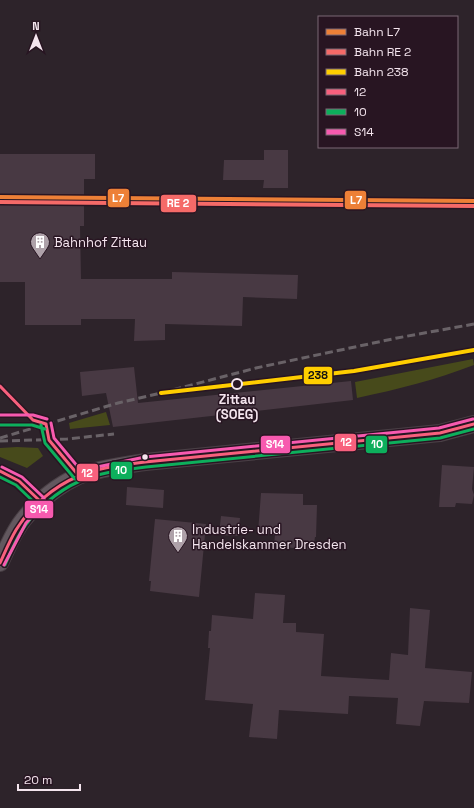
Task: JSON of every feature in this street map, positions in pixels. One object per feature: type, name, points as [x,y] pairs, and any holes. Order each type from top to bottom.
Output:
[{"type":"street","points":[[0,563],[22,520],[40,501],[60,486],[80,476],[109,468],[144,462],[440,433],[474,424]]},
{"type":"green space","points":[[473,359],[474,365],[431,380],[357,398],[355,382]]},
{"type":"green space","points":[[106,412],[110,425],[70,429],[69,423]]},
{"type":"green space","points":[[0,448],[38,448],[43,456],[27,468],[0,457]]},
{"type":"building","points":[[264,150],[288,150],[288,188],[263,188],[264,180],[223,180],[224,160],[264,160]]},
{"type":"building","points":[[0,154],[95,154],[95,179],[84,179],[84,226],[80,226],[81,279],[172,279],[172,272],[298,275],[297,299],[243,297],[242,326],[165,324],[165,340],[134,341],[135,319],[81,319],[81,325],[25,325],[25,282],[0,282]]},
{"type":"building","points":[[134,367],[138,403],[351,381],[353,400],[113,427],[106,393],[82,396],[80,372]]},
{"type":"building","points":[[442,465],[474,467],[472,489],[474,495],[472,504],[456,503],[455,507],[439,507]]},
{"type":"building","points":[[127,487],[164,490],[163,508],[126,505]]},
{"type":"building","points":[[261,493],[303,494],[303,505],[317,505],[316,537],[313,550],[274,546],[275,535],[258,533]]},
{"type":"building","points":[[221,516],[240,518],[238,536],[219,535]]},
{"type":"building","name":"Industrie- und Handelskammer Dresden","points":[[155,519],[206,524],[199,597],[150,591],[151,581],[149,581]]},
{"type":"building","points":[[255,593],[285,595],[283,623],[296,623],[296,632],[324,634],[321,676],[389,680],[391,653],[408,655],[410,608],[430,610],[425,668],[472,672],[469,703],[424,701],[420,726],[396,724],[398,698],[349,696],[348,714],[279,710],[277,739],[249,737],[253,704],[205,700],[210,648],[208,648],[209,631],[211,631],[212,615],[253,619]]},
{"type":"railway","points":[[0,438],[118,403],[256,368],[397,338],[474,324]]},
{"type":"railway","points":[[0,441],[67,439],[114,434]]},
{"type":"rail line","name":"L7","points":[[0,197],[474,201]]},
{"type":"rail line","name":"238","points":[[161,393],[354,371],[474,350]]},
{"type":"transit line","points":[[0,202],[474,206]]},
{"type":"transit line","name":"12","points":[[0,386],[33,420],[46,424]]},
{"type":"transit line","name":"S14","points":[[0,415],[33,415],[47,419]]},
{"type":"transit line","name":"S14","points":[[78,471],[145,457],[439,428],[473,419]]},
{"type":"transit line","name":"S14","points":[[51,423],[54,438],[83,473]]},
{"type":"transit line","name":"12","points":[[46,424],[49,440],[79,476]]},
{"type":"transit line","name":"12","points":[[0,563],[16,530],[35,505],[61,485],[95,470],[145,462],[440,433],[474,424]]},
{"type":"transit line","name":"10","points":[[0,425],[32,425],[45,429]]},
{"type":"transit line","name":"10","points":[[41,425],[45,443],[75,479]]},
{"type":"transit line","name":"10","points":[[5,565],[21,532],[39,509],[71,485],[96,475],[146,467],[440,438],[474,429]]},
{"type":"transit line","name":"S14","points":[[2,467],[22,477],[43,497],[45,501],[44,504],[26,523],[4,565]]},
{"type":"transit line","name":"12","points":[[0,471],[19,481],[40,501]]},
{"type":"transit line","name":"10","points":[[0,477],[16,485],[37,505]]},
{"type":"place","name":"Bahnhof Zittau","points":[[40,259]]},
{"type":"place","name":"Zittau (SOEG)","points":[[237,384]]},
{"type":"place","name":"Industrie- und Handelskammer Dresden","points":[[178,553]]}]
